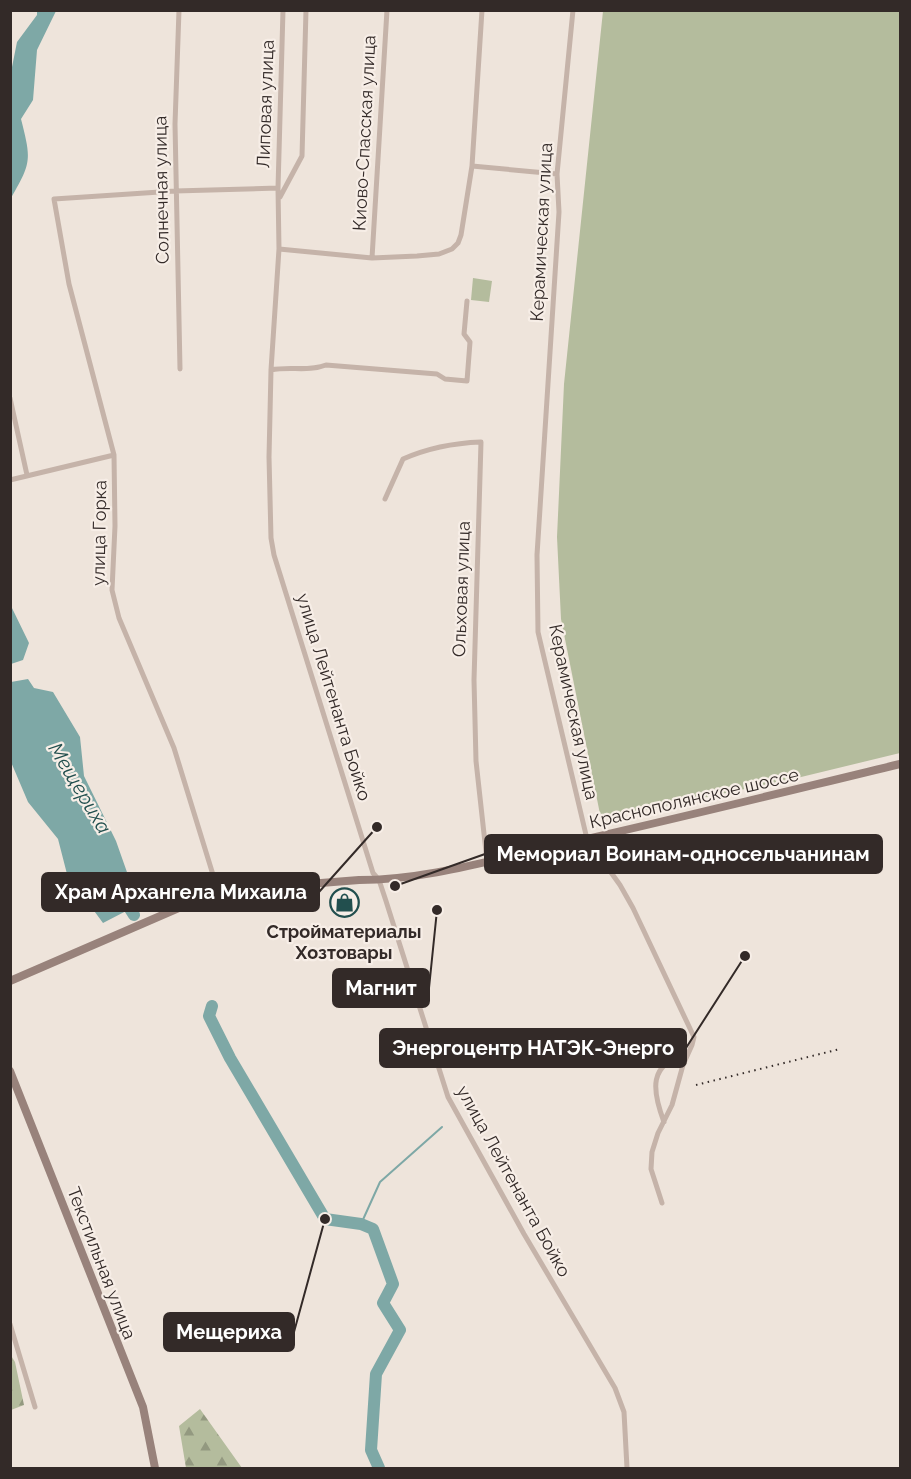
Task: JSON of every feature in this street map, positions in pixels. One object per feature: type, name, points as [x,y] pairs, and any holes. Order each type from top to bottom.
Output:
[{"type":"main road","name":"Краснополянское шоссе","points":[[10,981],[218,891],[347,880],[379,880],[427,873],[587,839],[900,764]]},
{"type":"main road","name":"Текстильная улица","points":[[10,1071],[143,1407],[155,1468]]},
{"type":"street","name":"Солнечная улица","points":[[179,10],[175,191],[180,369]]},
{"type":"street","name":"Липовая улица","points":[[279,199],[283,10]]},
{"type":"street","points":[[279,199],[302,156],[306,10]]},
{"type":"street","name":"Киово-Спасская улица","points":[[372,258],[387,10]]},
{"type":"street","points":[[279,249],[372,258],[439,254],[452,249],[461,236],[472,166],[482,10]]},
{"type":"street","name":"Керамическая улица","points":[[573,10],[557,174],[559,212],[537,555],[538,632],[587,839],[633,908],[692,1032],[694,1041],[687,1054],[672,1105],[656,1139],[651,1164],[662,1203]]},
{"type":"street","points":[[472,166],[557,174]]},
{"type":"street","points":[[175,191],[278,188]]},
{"type":"street","name":"улица Горка","points":[[175,191],[54,199],[69,284],[114,454],[116,526],[112,590],[119,618],[174,748],[218,891]]},
{"type":"street","name":"улица Лейтенанта Бойко","points":[[279,199],[279,249],[271,370],[269,457],[274,555],[373,873],[379,880],[448,1097],[536,1254],[615,1388],[624,1412],[627,1468]]},
{"type":"street","points":[[271,370],[282,368],[314,370],[326,365],[438,374],[445,379],[467,381],[470,342],[464,334],[467,301]]},
{"type":"street","points":[[10,398],[27,475]]},
{"type":"street","name":"Ольховая улица","points":[[385,499],[403,459],[422,450],[481,442],[474,680],[476,761],[488,861]]},
{"type":"street","points":[[10,480],[114,454]]},
{"type":"street","points":[[664,1122],[657,1100],[659,1070],[671,1059],[687,1054]]},
{"type":"street","points":[[10,1324],[35,1407]]},
{"type":"green space","points":[[603,11],[900,11],[900,753],[797,778],[601,819],[561,619],[557,537],[564,384]]},
{"type":"green space","points":[[473,278],[492,281],[489,302],[471,300]]},
{"type":"green space","points":[[10,1354],[15,1362],[24,1405],[11,1410]]},
{"type":"green space","points":[[200,1409],[242,1468],[186,1468],[179,1426]]},
{"type":"water","points":[[37,11],[56,11],[37,50],[33,100],[21,119],[27,143],[28,160],[23,176],[11,198],[11,72],[17,42],[37,15]]},
{"type":"water","points":[[11,606],[29,643],[23,660],[11,664]]},
{"type":"water","points":[[28,679],[34,688],[53,692],[80,737],[84,776],[116,841],[139,899],[130,909],[103,923],[67,874],[58,839],[28,802],[11,762],[11,682]]},
{"type":"waterway","name":"Мещериха","points":[[122,896],[134,915]]},
{"type":"waterway","name":"Мещериха","points":[[212,1006],[209,1016],[230,1058],[325,1219],[361,1224],[373,1229],[393,1284],[383,1303],[400,1330],[376,1374],[371,1450],[379,1468]]},
{"type":"waterway","points":[[361,1224],[380,1182],[442,1127]]},
{"type":"railway","points":[[696,1085],[840,1049]]},
{"type":"place","name":"Храм Архангела Михаила","points":[[377,827]]},
{"type":"place","name":"Мемориал Воинам-односельчанинам","points":[[395,886]]},
{"type":"place","name":"Стройматериалы Хозтовары","points":[[344,902]]},
{"type":"place","name":"Магнит","points":[[437,910]]},
{"type":"place","name":"Энергоцентр НАТЭК-Энерго","points":[[745,956]]},
{"type":"place","name":"Мещериха","points":[[325,1219]]}]
